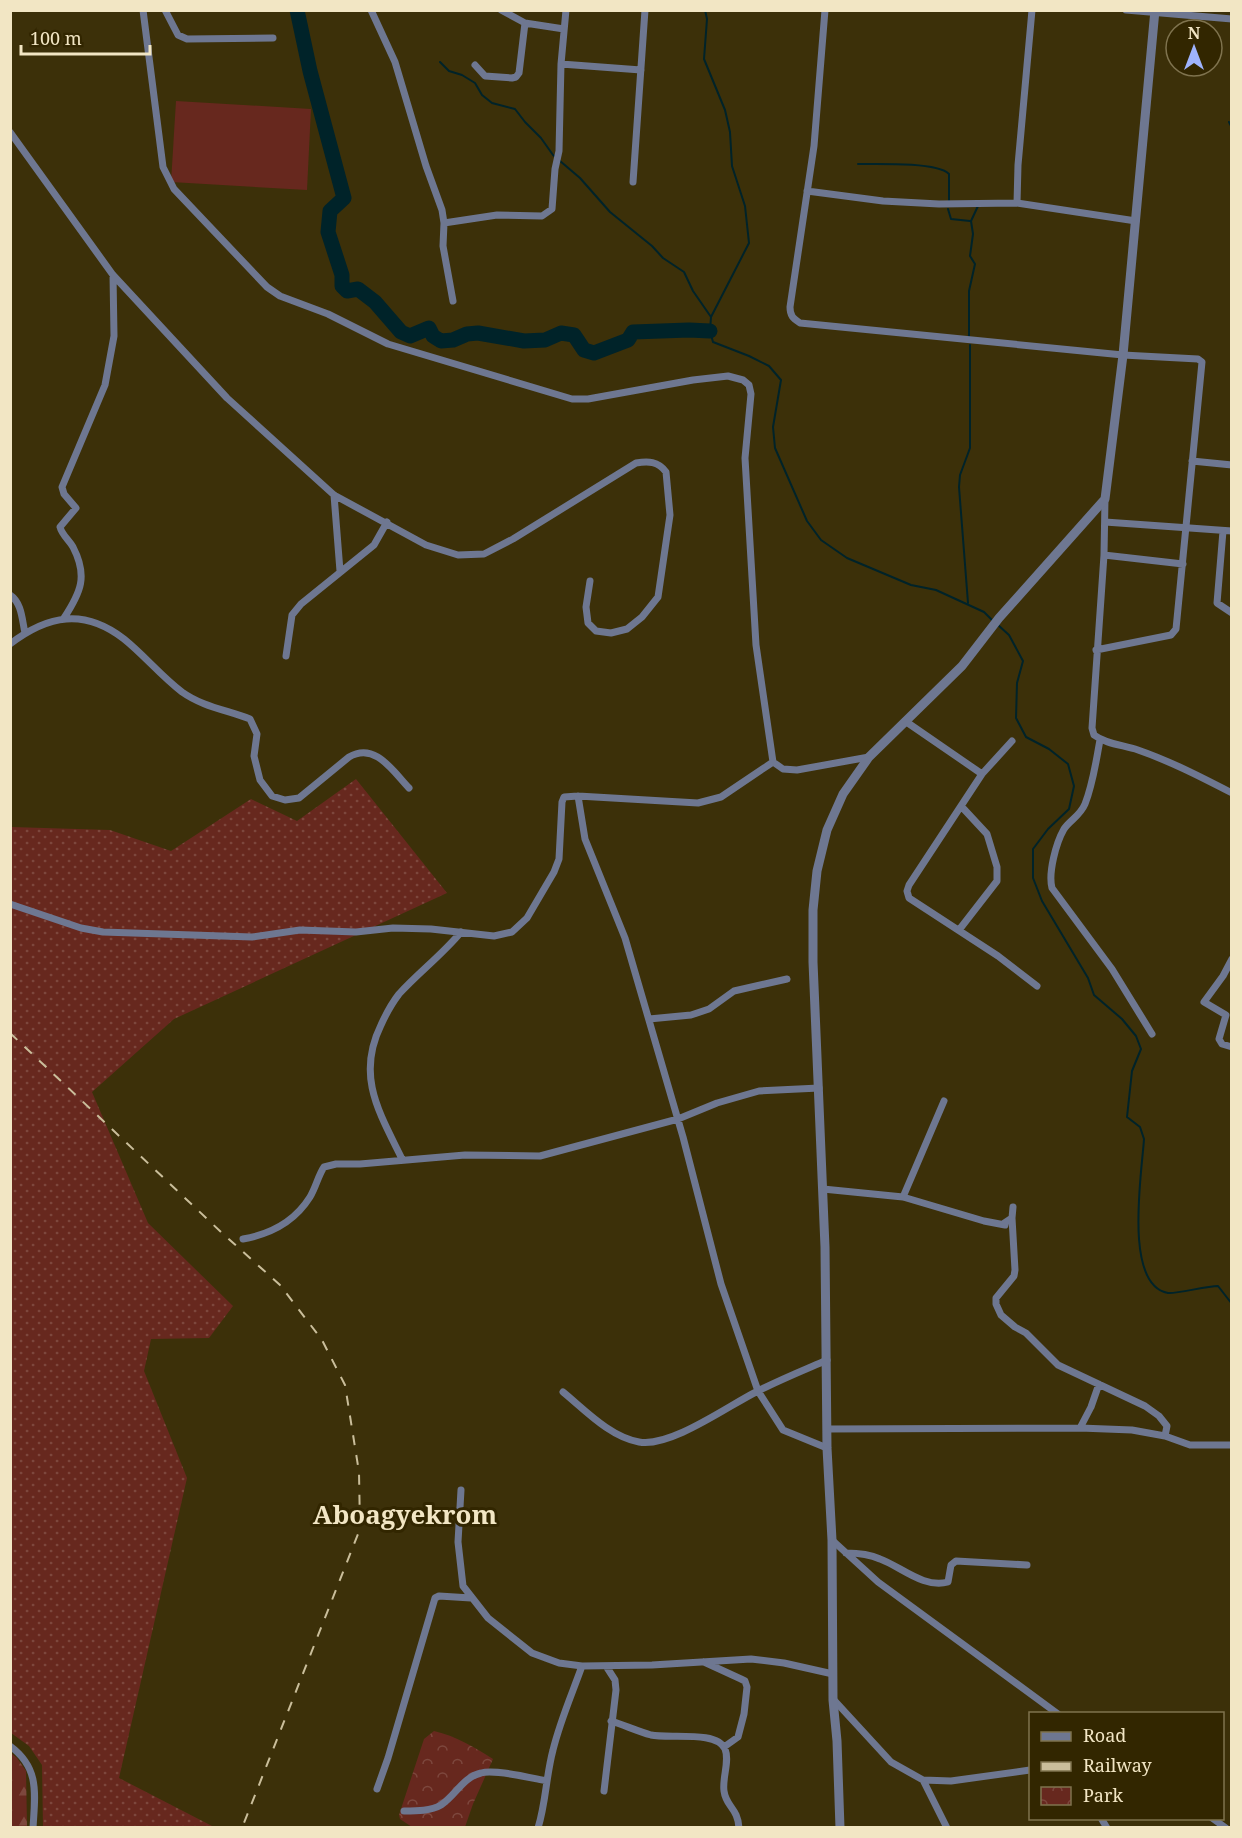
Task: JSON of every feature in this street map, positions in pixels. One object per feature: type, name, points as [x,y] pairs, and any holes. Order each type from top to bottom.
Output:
[{"type":"street","points":[[143,10],[163,167],[166,175],[174,189],[267,287],[280,296],[328,314],[388,344],[572,399],[588,399],[728,376],[743,380],[749,385],[751,394],[745,458],[756,645],[773,762],[783,769],[797,770],[869,757]]},
{"type":"street","points":[[165,10],[181,38],[273,38]]},
{"type":"street","points":[[370,10],[395,62],[426,166],[442,210],[443,246],[453,301]]},
{"type":"street","points":[[501,10],[525,23],[564,29]]},
{"type":"street","points":[[444,223],[497,215],[542,216],[552,209],[555,169],[559,151],[561,64],[566,10]]},
{"type":"street","points":[[633,182],[645,10]]},
{"type":"street","points":[[825,10],[814,146],[790,307],[793,319],[800,323],[1123,355],[1201,360],[1175,633],[1096,650]]},
{"type":"street","points":[[1017,203],[1018,165],[1032,10]]},
{"type":"street","points":[[1126,10],[1232,19]]},
{"type":"street","points":[[1155,12],[1123,355],[1105,499],[1104,555],[1092,728],[1094,735],[1100,740],[1137,750],[1176,765],[1232,793]]},
{"type":"street","points":[[475,65],[478,71],[485,76],[516,77],[519,73],[525,23]]},
{"type":"street","points":[[561,64],[641,70]]},
{"type":"street","points":[[10,132],[113,275],[227,398],[334,495],[426,545],[458,555],[484,554],[513,539],[636,463],[649,461],[662,466],[666,472],[670,514],[658,597],[642,617],[627,629],[611,633],[596,631],[588,623],[586,607],[590,581]]},
{"type":"street","points":[[807,191],[883,201],[939,204],[1017,203],[1136,221]]},
{"type":"street","points":[[64,618],[78,597],[82,582],[79,564],[72,546],[61,532],[60,527],[76,508],[64,494],[62,488],[105,385],[114,336],[113,275]]},
{"type":"street","points":[[1192,461],[1232,465]]},
{"type":"street","points":[[334,495],[340,571]]},
{"type":"street","points":[[840,1827],[833,1700],[832,1540],[827,1448],[828,1360],[813,962],[813,910],[817,871],[827,830],[839,803],[869,757],[962,666],[999,618],[1105,499]]},
{"type":"street","points":[[286,656],[292,615],[301,604],[374,545],[387,522]]},
{"type":"street","points":[[1105,522],[1232,531]]},
{"type":"street","points":[[1223,531],[1217,603],[1232,613]]},
{"type":"street","points":[[1104,555],[1183,564]]},
{"type":"street","points":[[10,595],[15,598],[19,606],[24,633]]},
{"type":"street","points":[[10,644],[24,633],[51,620],[64,618],[86,620],[104,626],[124,639],[182,692],[211,708],[236,713],[250,719],[257,734],[254,756],[260,780],[272,796],[285,800],[299,798],[359,752],[369,752],[379,757],[409,788]]},
{"type":"street","points":[[905,721],[982,774]]},
{"type":"street","points":[[1100,740],[1084,807],[1078,817],[1064,830],[1050,880],[1052,888],[1112,969],[1152,1034]]},
{"type":"street","points":[[1012,741],[982,774],[907,891],[909,898],[998,956],[1037,986]]},
{"type":"street","points":[[10,904],[81,928],[103,932],[252,938],[300,930],[356,932],[393,927],[494,936],[512,932],[527,918],[554,872],[559,859],[564,797],[568,795],[698,803],[721,797],[773,762]]},
{"type":"street","points":[[578,796],[585,839],[625,938],[678,1119],[721,1284],[758,1390],[783,1430],[827,1448]]},
{"type":"street","points":[[959,930],[998,881],[998,873],[987,834],[961,806]]},
{"type":"street","points":[[402,1159],[370,1086],[372,1049],[377,1032],[397,996],[443,953],[461,932]]},
{"type":"street","points":[[1232,959],[1204,1002],[1226,1015],[1219,1039],[1222,1044],[1232,1047]]},
{"type":"street","points":[[649,1019],[691,1015],[709,1009],[734,991],[787,979]]},
{"type":"street","points":[[243,1239],[261,1236],[280,1227],[295,1214],[309,1198],[324,1167],[336,1164],[465,1155],[540,1156],[678,1119],[717,1103],[759,1091],[819,1088]]},
{"type":"street","points":[[903,1197],[944,1101]]},
{"type":"street","points":[[823,1189],[903,1197],[1013,1228]]},
{"type":"street","points":[[1013,1207],[1015,1270],[1014,1276],[996,1298],[1001,1315],[1026,1333],[1058,1365],[1128,1397],[1159,1416],[1167,1426],[1164,1436]]},
{"type":"street","points":[[1003,1224],[1012,1218]]},
{"type":"street","points":[[563,1392],[598,1421],[622,1437],[652,1443],[713,1418],[758,1390],[828,1360]]},
{"type":"street","points":[[1080,1428],[1099,1384]]},
{"type":"street","points":[[827,1429],[1080,1428],[1132,1430],[1164,1436],[1190,1445],[1232,1445]]},
{"type":"street","points":[[460,1490],[458,1542],[462,1586],[489,1618],[532,1653],[559,1663],[582,1666],[751,1659],[784,1663],[833,1674]]},
{"type":"street","points":[[832,1540],[888,1589],[1057,1712]]},
{"type":"street","points":[[846,1553],[869,1555],[917,1577],[942,1583],[948,1582],[951,1565],[956,1561],[1027,1565]]},
{"type":"street","points":[[377,1789],[435,1598],[439,1596],[471,1598]]},
{"type":"street","points":[[702,1661],[741,1679],[747,1687],[744,1714],[738,1737],[724,1747]]},
{"type":"street","points":[[538,1827],[544,1810],[548,1790],[547,1781],[558,1731],[582,1666]]},
{"type":"street","points":[[604,1791],[615,1680],[606,1666]]},
{"type":"street","points":[[833,1700],[891,1762],[923,1780],[951,1781],[1029,1770]]},
{"type":"street","points":[[611,1721],[651,1735],[705,1737],[719,1742],[726,1754],[723,1788],[726,1801],[739,1816],[739,1827]]},
{"type":"street","points":[[10,1746],[21,1754],[32,1769],[35,1794],[33,1827]]},
{"type":"street","points":[[404,1811],[424,1811],[440,1806],[454,1794],[463,1782],[482,1772],[547,1781]]},
{"type":"street","points":[[923,1780],[947,1827]]},
{"type":"green space","points":[[176,101],[311,109],[307,190],[171,182]]},
{"type":"green space","points":[[356,779],[447,893],[174,1019],[92,1092],[148,1223],[233,1306],[209,1338],[151,1339],[144,1371],[187,1478],[119,1778],[214,1827],[43,1827],[42,1765],[29,1746],[11,1733],[11,827],[110,830],[171,851],[251,799],[297,821]]},
{"type":"green space","points":[[434,1731],[472,1746],[493,1759],[465,1827],[412,1827],[400,1819],[399,1815],[424,1739]]},
{"type":"green space","points":[[11,1753],[26,1771],[27,1827],[11,1827]]},
{"type":"waterway","points":[[297,10],[310,71],[344,198],[330,211],[328,232],[342,275],[342,286],[347,291],[358,289],[375,302],[401,332],[410,336],[429,328],[433,336],[441,341],[478,333],[524,341],[545,340],[561,333],[574,335],[584,350],[594,353],[628,340],[633,332],[710,331]]},
{"type":"waterway","points":[[705,10],[707,19],[704,59],[725,110],[730,132],[732,166],[745,206],[749,243],[711,317],[710,331],[713,342],[769,366],[781,380],[773,427],[775,448],[807,521],[821,540],[847,558],[911,585],[936,590],[984,612],[993,621]]},
{"type":"waterway","points":[[440,62],[449,71],[462,75],[475,83],[482,95],[492,103],[515,109],[553,155],[580,178],[610,212],[652,246],[663,258],[684,272],[693,291],[711,317]]},
{"type":"waterway","points":[[1229,122],[1232,128]]},
{"type":"waterway","points":[[858,164],[906,164],[942,170],[949,174],[949,203]]},
{"type":"waterway","points":[[969,336],[969,291],[975,264],[970,256],[973,234],[971,221],[978,206]]},
{"type":"waterway","points":[[948,209],[951,219],[970,221]]},
{"type":"waterway","points":[[968,603],[959,487],[960,475],[970,448],[970,345]]},
{"type":"waterway","points":[[998,625],[1009,635],[1023,661],[1017,683],[1016,718],[1026,737],[1049,749],[1068,764],[1074,786],[1069,809],[1048,829],[1033,849],[1033,878],[1042,901],[1088,978],[1094,995],[1122,1019],[1136,1036],[1141,1049],[1132,1071],[1127,1117],[1140,1127],[1144,1139],[1138,1225],[1145,1270],[1154,1285],[1168,1293],[1218,1286],[1232,1304]]},
{"type":"railway","points":[[10,1033],[280,1285],[322,1340],[345,1385],[359,1472],[360,1529],[242,1828]]},
{"type":"district","name":"Aboagyekrom","points":[[405,1514]]}]
